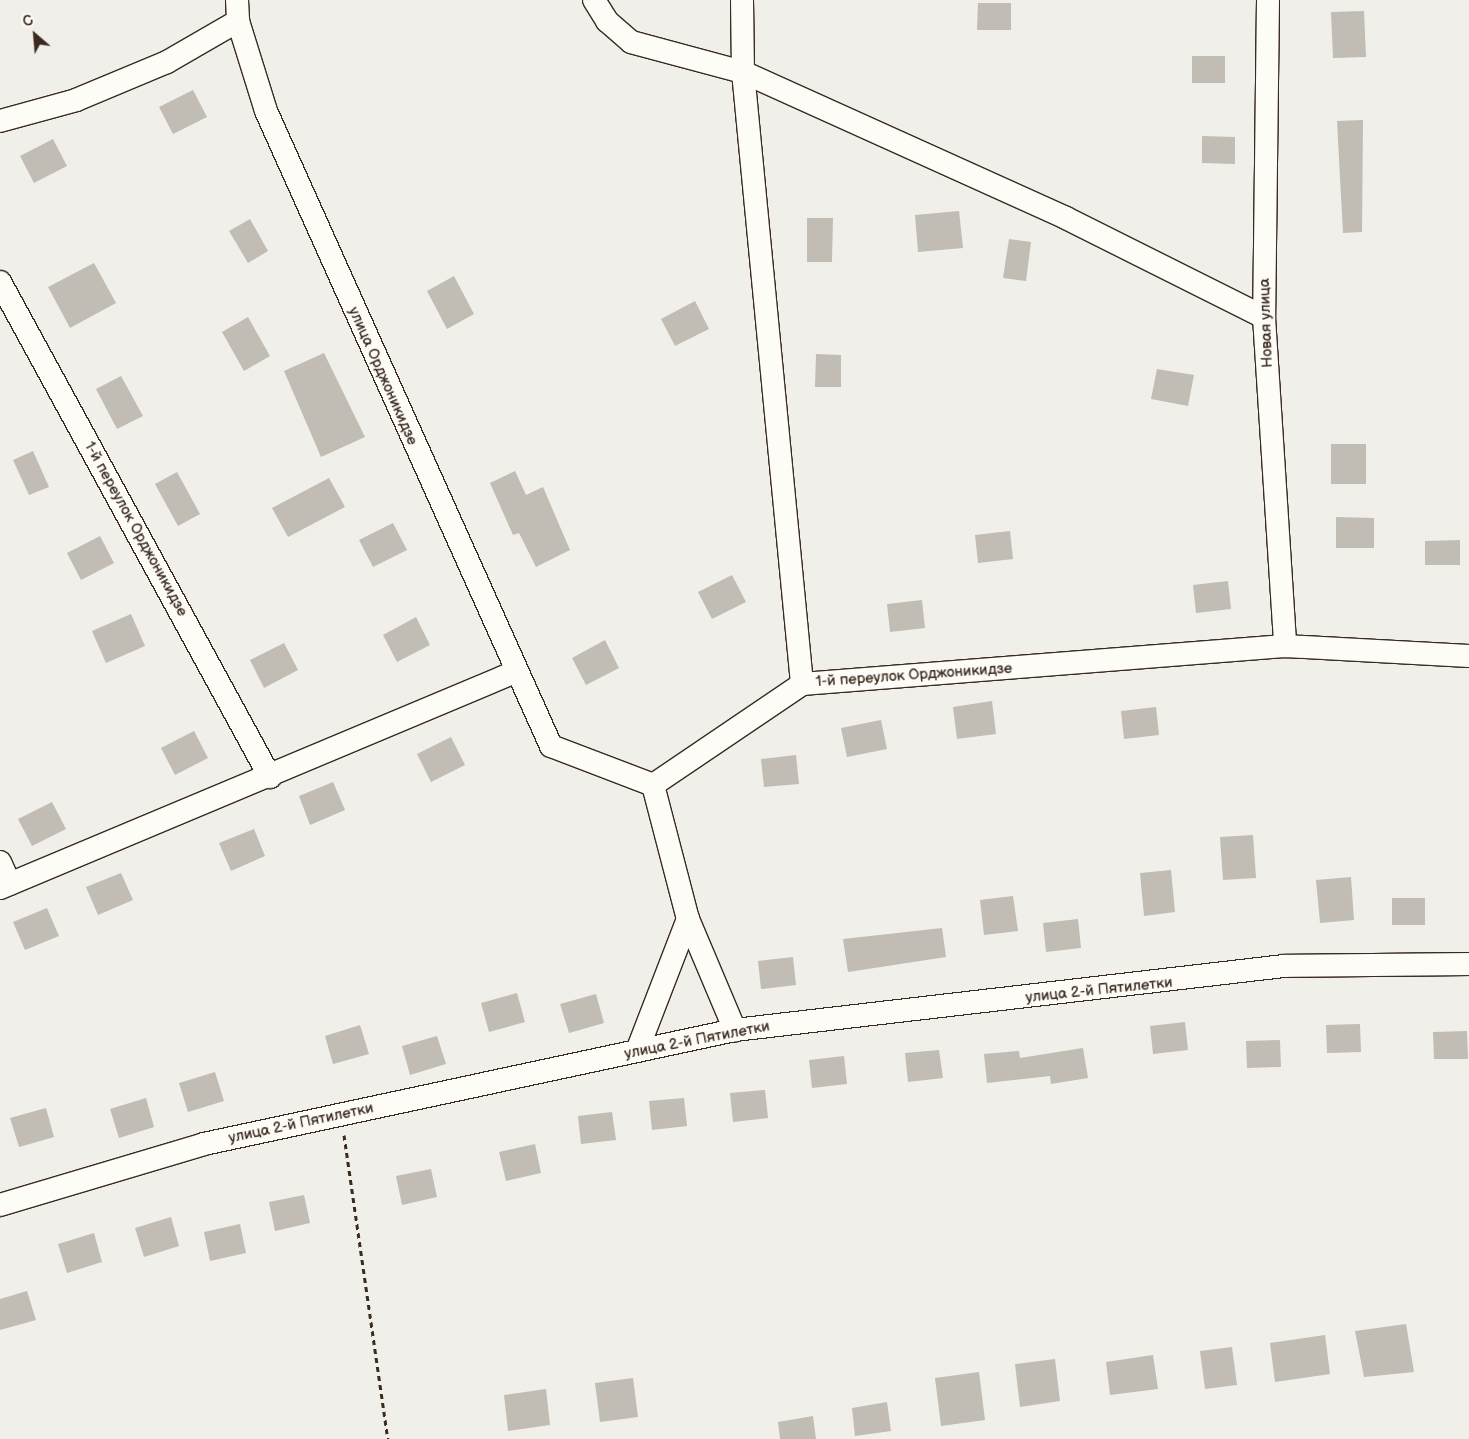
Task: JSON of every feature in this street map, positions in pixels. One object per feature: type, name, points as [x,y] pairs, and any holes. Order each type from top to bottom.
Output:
[{"type":"street","points":[[594,0],[607,21],[631,42],[743,72],[1066,218],[1264,317]]},
{"type":"street","points":[[742,0],[743,72],[802,684]]},
{"type":"street","name":"Новая улица","points":[[1268,0],[1264,317],[1285,646]]},
{"type":"street","points":[[0,121],[76,100],[167,62],[237,11]]},
{"type":"street","name":"улица Орджоникидзе","points":[[237,11],[266,111],[516,672],[551,746],[653,785]]},
{"type":"street","name":"1-й переулок Орджоникидзе","points":[[0,282],[270,777]]},
{"type":"street","name":"1-й переулок Орджоникидзе","points":[[653,785],[802,684],[1285,646],[1469,656]]},
{"type":"street","points":[[0,862],[5,886],[270,777],[516,672]]},
{"type":"street","points":[[653,785],[688,919],[735,1030]]},
{"type":"street","points":[[637,1051],[688,919]]},
{"type":"street","name":"улица 2-й Пятилетки","points":[[0,1205],[204,1144],[735,1030],[1284,966],[1469,964]]},
{"type":"path","points":[[341,1115],[388,1439]]},
{"type":"building","points":[[978,3],[1011,3],[1011,30],[977,30]]},
{"type":"building","points":[[1364,11],[1366,57],[1333,58],[1331,12]]},
{"type":"building","points":[[1192,56],[1225,56],[1225,83],[1192,83]]},
{"type":"building","points":[[193,90],[207,117],[173,134],[159,107]]},
{"type":"building","points":[[1363,120],[1362,232],[1343,233],[1337,121]]},
{"type":"building","points":[[1202,136],[1235,137],[1235,164],[1202,163]]},
{"type":"building","points":[[53,139],[67,166],[34,183],[20,156]]},
{"type":"building","points":[[959,211],[963,248],[918,252],[915,215]]},
{"type":"building","points":[[807,218],[833,218],[832,262],[807,262]]},
{"type":"building","points":[[250,219],[268,251],[248,263],[229,231]]},
{"type":"building","points":[[1009,239],[1031,242],[1026,281],[1003,278]]},
{"type":"building","points":[[94,263],[116,303],[70,328],[48,287]]},
{"type":"building","points":[[454,276],[474,314],[447,329],[427,291]]},
{"type":"building","points":[[695,301],[709,329],[675,346],[661,319]]},
{"type":"building","points":[[248,317],[270,356],[244,371],[222,332]]},
{"type":"building","points":[[324,353],[365,437],[321,457],[284,371]]},
{"type":"building","points":[[816,354],[841,355],[841,387],[815,387]]},
{"type":"building","points":[[1157,369],[1194,375],[1188,406],[1151,399]]},
{"type":"building","points":[[121,376],[143,416],[117,429],[96,389]]},
{"type":"building","points":[[1331,444],[1366,444],[1366,484],[1331,484]]},
{"type":"building","points":[[33,451],[49,487],[29,495],[13,460]]},
{"type":"building","points":[[515,471],[526,495],[543,487],[570,550],[536,567],[519,533],[513,535],[490,483]]},
{"type":"building","points":[[177,472],[200,514],[178,526],[155,484]]},
{"type":"building","points":[[329,478],[345,507],[288,537],[272,508]]},
{"type":"building","points":[[1336,517],[1374,518],[1374,548],[1336,548]]},
{"type":"building","points":[[393,523],[407,550],[373,567],[359,540]]},
{"type":"building","points":[[1010,531],[1013,559],[978,563],[975,535]]},
{"type":"building","points":[[100,536],[114,563],[81,580],[67,553]]},
{"type":"building","points":[[1460,540],[1460,565],[1425,565],[1425,541]]},
{"type":"building","points":[[732,575],[746,602],[712,619],[698,592]]},
{"type":"building","points":[[1228,581],[1231,609],[1196,613],[1193,585]]},
{"type":"building","points":[[922,600],[925,628],[890,632],[887,604]]},
{"type":"building","points":[[131,614],[145,646],[106,663],[92,631]]},
{"type":"building","points":[[416,617],[430,645],[397,662],[383,635]]},
{"type":"building","points":[[605,640],[619,668],[586,685],[572,658]]},
{"type":"building","points":[[284,643],[298,670],[264,688],[250,660]]},
{"type":"building","points":[[992,701],[996,734],[957,739],[953,707]]},
{"type":"building","points":[[1156,707],[1159,735],[1124,739],[1121,711]]},
{"type":"building","points":[[881,720],[887,749],[847,757],[841,728]]},
{"type":"building","points":[[194,731],[208,758],[175,775],[161,748]]},
{"type":"building","points":[[451,737],[465,765],[431,782],[417,754]]},
{"type":"building","points":[[796,755],[799,784],[764,787],[761,759]]},
{"type":"building","points":[[333,782],[345,810],[310,825],[299,796]]},
{"type":"building","points":[[52,802],[66,829],[32,846],[18,819]]},
{"type":"building","points":[[254,829],[265,856],[231,871],[219,843]]},
{"type":"building","points":[[1253,835],[1256,878],[1223,880],[1220,837]]},
{"type":"building","points":[[1171,870],[1175,912],[1144,916],[1140,873]]},
{"type":"building","points":[[121,873],[133,900],[98,915],[86,887]]},
{"type":"building","points":[[1351,877],[1354,920],[1320,923],[1316,880]]},
{"type":"building","points":[[1013,896],[1018,931],[984,935],[980,900]]},
{"type":"building","points":[[1392,898],[1425,898],[1425,925],[1392,925]]},
{"type":"building","points":[[47,908],[59,936],[25,950],[13,922]]},
{"type":"building","points":[[1078,919],[1081,948],[1046,952],[1043,923]]},
{"type":"building","points":[[942,928],[946,957],[848,972],[843,939]]},
{"type":"building","points":[[793,957],[796,985],[761,989],[758,961]]},
{"type":"building","points":[[517,993],[525,1022],[489,1032],[481,1003]]},
{"type":"building","points":[[596,994],[604,1023],[569,1033],[560,1004]]},
{"type":"building","points":[[1185,1022],[1188,1050],[1153,1054],[1150,1026]]},
{"type":"building","points":[[1360,1024],[1361,1052],[1327,1053],[1326,1025]]},
{"type":"building","points":[[360,1025],[369,1054],[333,1064],[325,1036]]},
{"type":"building","points":[[1467,1031],[1468,1059],[1434,1059],[1433,1032]]},
{"type":"building","points":[[437,1036],[446,1064],[410,1075],[402,1046]]},
{"type":"building","points":[[1280,1040],[1281,1067],[1247,1068],[1246,1041]]},
{"type":"building","points":[[1083,1048],[1088,1078],[1051,1084],[1050,1076],[987,1083],[984,1054],[1019,1051],[1020,1058]]},
{"type":"building","points":[[939,1050],[943,1078],[908,1082],[905,1053]]},
{"type":"building","points":[[844,1056],[847,1084],[812,1088],[809,1060]]},
{"type":"building","points":[[215,1072],[224,1101],[188,1112],[179,1083]]},
{"type":"building","points":[[765,1090],[768,1118],[733,1122],[730,1093]]},
{"type":"building","points":[[146,1098],[154,1127],[119,1138],[110,1109]]},
{"type":"building","points":[[684,1098],[687,1126],[652,1130],[649,1101]]},
{"type":"building","points":[[46,1108],[54,1137],[19,1147],[10,1118]]},
{"type":"building","points":[[612,1112],[616,1140],[581,1144],[578,1116]]},
{"type":"building","points":[[535,1144],[541,1173],[506,1181],[499,1152]]},
{"type":"building","points":[[431,1169],[437,1197],[402,1205],[396,1176]]},
{"type":"building","points":[[304,1195],[310,1223],[275,1231],[269,1202]]},
{"type":"building","points":[[171,1217],[179,1246],[144,1257],[135,1228]]},
{"type":"building","points":[[240,1224],[246,1253],[210,1261],[204,1232]]},
{"type":"building","points":[[94,1233],[102,1262],[67,1273],[58,1244]]},
{"type":"building","points":[[27,1291],[36,1320],[0,1330],[0,1299]]},
{"type":"building","points":[[1406,1324],[1414,1372],[1364,1377],[1355,1331]]},
{"type":"building","points":[[1325,1335],[1330,1374],[1275,1382],[1270,1343]]},
{"type":"building","points":[[1232,1347],[1237,1385],[1205,1389],[1200,1351]]},
{"type":"building","points":[[1153,1355],[1158,1389],[1110,1395],[1106,1362]]},
{"type":"building","points":[[1055,1359],[1060,1401],[1020,1407],[1015,1364]]},
{"type":"building","points":[[979,1372],[985,1420],[941,1426],[935,1378]]},
{"type":"building","points":[[633,1378],[638,1417],[600,1422],[595,1383]]},
{"type":"building","points":[[546,1389],[550,1425],[508,1431],[504,1395]]},
{"type":"building","points":[[887,1402],[891,1431],[855,1436],[852,1408]]},
{"type":"building","points":[[813,1416],[816,1439],[780,1439],[778,1422]]}]
